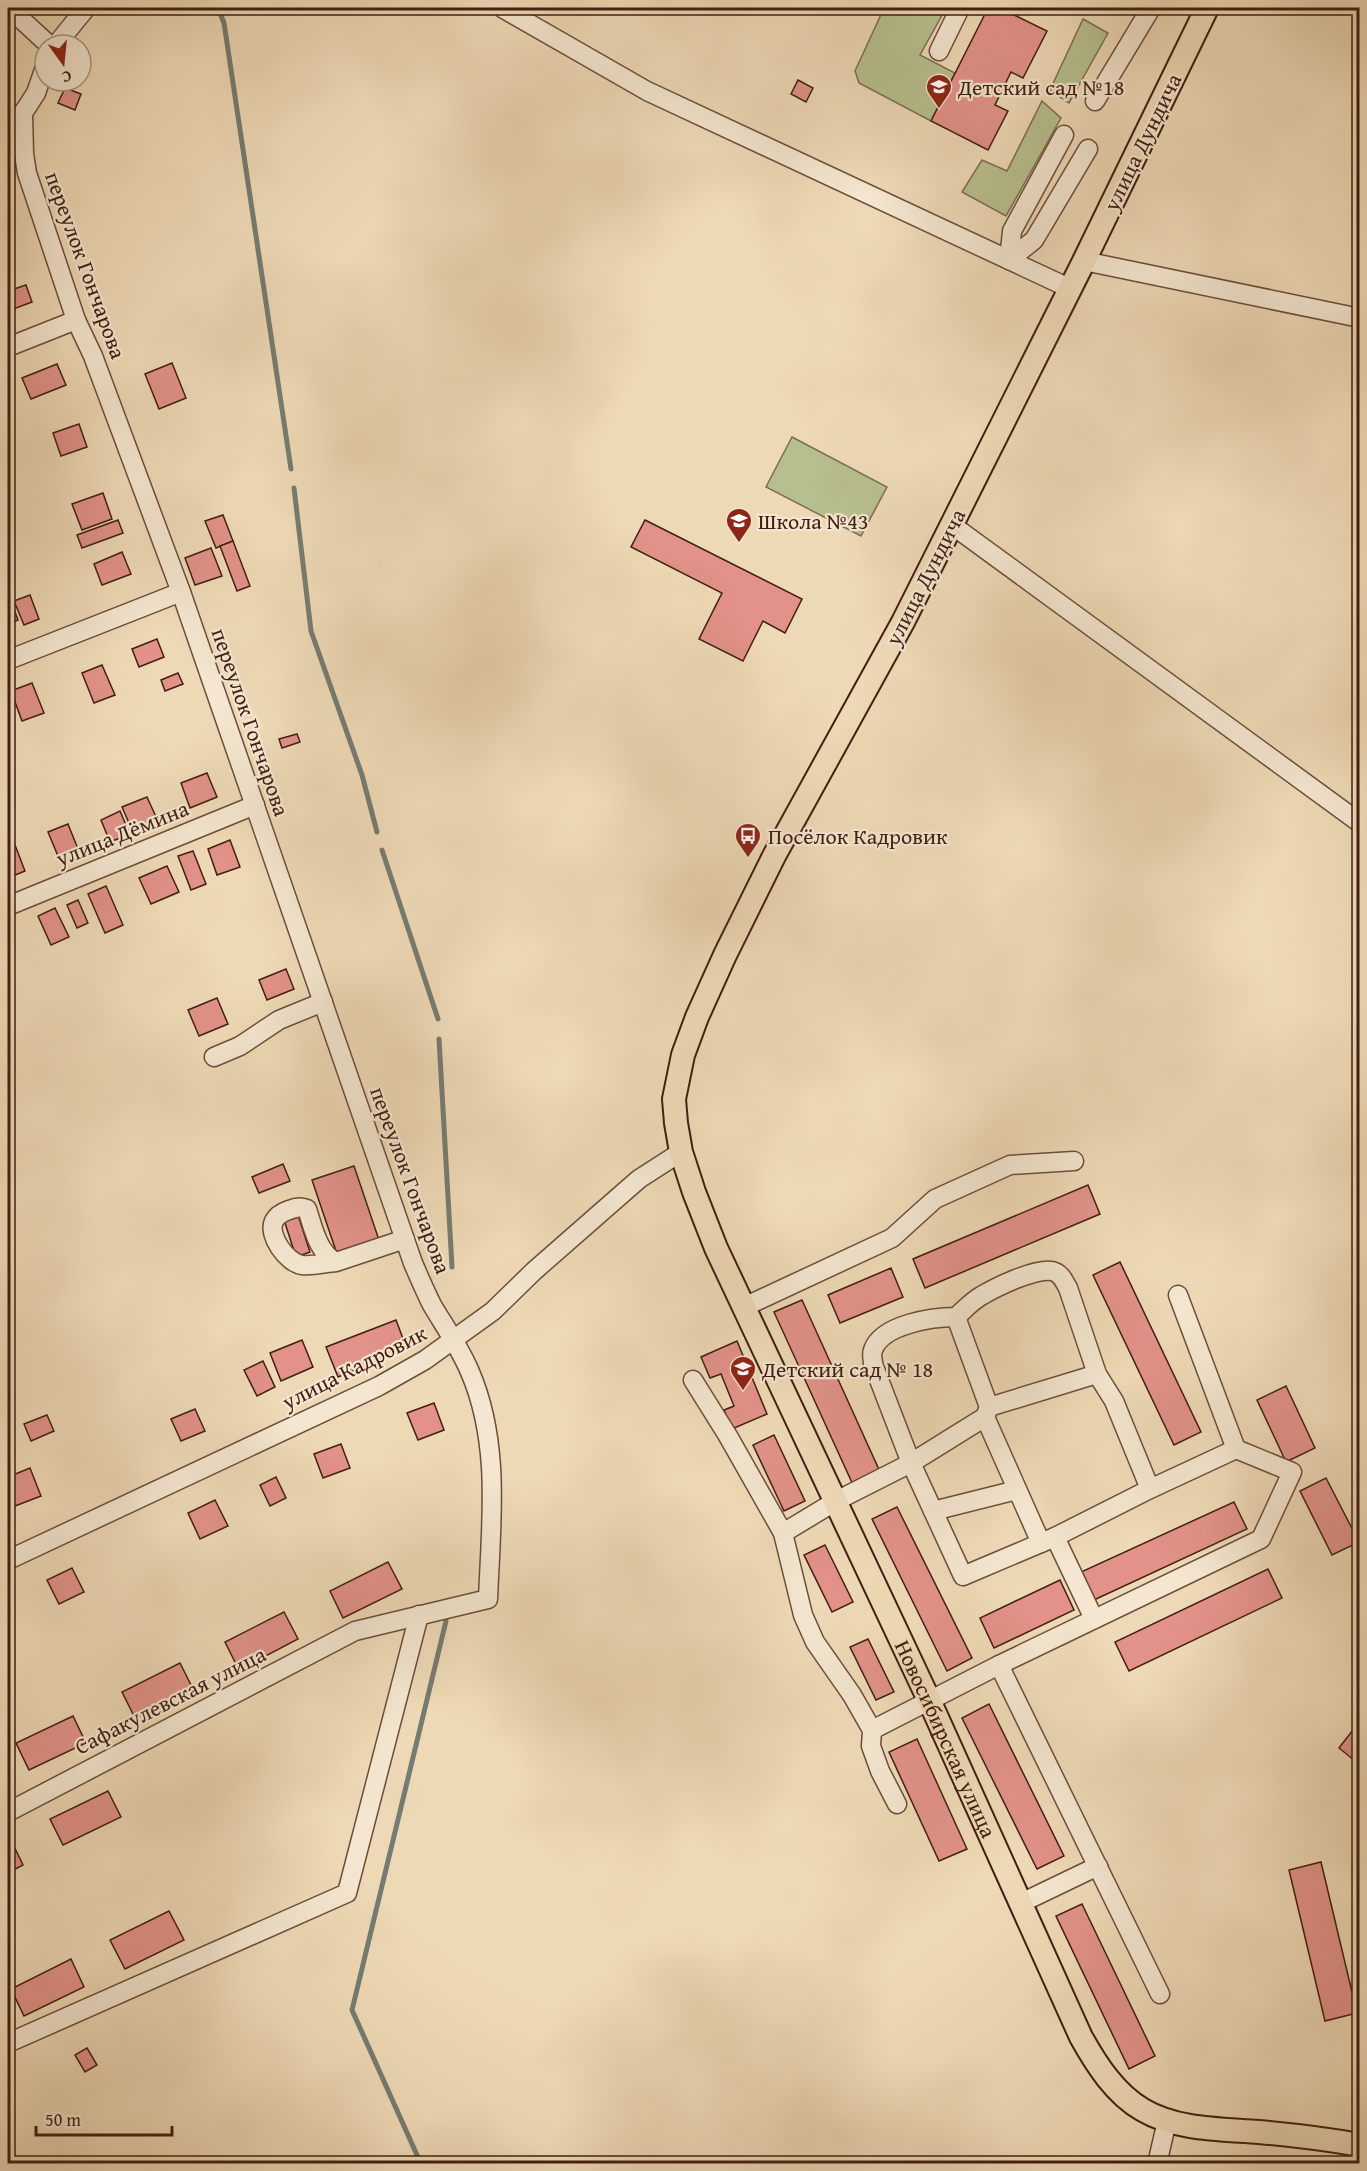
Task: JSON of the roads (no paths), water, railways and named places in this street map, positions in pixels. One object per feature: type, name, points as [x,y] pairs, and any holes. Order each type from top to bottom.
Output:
[{"type":"main road","name":"улица Дундича","points":[[681,1152],[674,1099],[683,1056],[724,955],[774,856],[903,622],[1084,261],[1207,8]]},
{"type":"main road","name":"Новосибирская улица","points":[[681,1152],[716,1248],[929,1700],[1081,2037],[1096,2065],[1142,2110],[1167,2121],[1206,2128],[1317,2138],[1359,2145]]},
{"type":"street","points":[[9,8],[36,33]]},
{"type":"street","points":[[66,33],[86,8]]},
{"type":"street","points":[[502,8],[647,91],[1069,288]]},
{"type":"street","points":[[939,51],[960,8]]},
{"type":"street","points":[[1095,101],[1151,8]]},
{"type":"street","points":[[15,114],[36,93]]},
{"type":"street","name":"переулок Гончарова","points":[[15,114],[27,174],[76,320],[93,356],[181,592],[413,1263],[470,1373],[487,1429],[492,1495],[488,1599],[419,1616]]},
{"type":"street","points":[[1009,260],[1012,231],[1064,135]]},
{"type":"street","points":[[1009,260],[1034,240],[1088,149]]},
{"type":"street","points":[[1084,261],[1359,318]]},
{"type":"street","points":[[8,347],[76,320]]},
{"type":"street","points":[[952,525],[1359,823]]},
{"type":"street","points":[[8,660],[181,592]]},
{"type":"street","name":"улица Дёмина","points":[[8,906],[255,805]]},
{"type":"street","points":[[214,1057],[240,1046],[279,1020],[323,1002]]},
{"type":"street","name":"улица Кадровик","points":[[8,1560],[379,1386],[425,1360],[493,1311],[534,1271],[639,1179],[681,1152]]},
{"type":"street","points":[[744,1307],[892,1238],[935,1199],[1010,1165],[1074,1161]]},
{"type":"street","points":[[336,1262],[405,1239]]},
{"type":"street","points":[[1150,1489],[1114,1401],[1097,1374],[1068,1288],[1060,1275],[1053,1271],[1038,1272],[1003,1284],[980,1296],[956,1317],[938,1317],[917,1321],[891,1332],[876,1343],[872,1352],[873,1364],[911,1463],[963,1576],[1048,1540],[1236,1449]]},
{"type":"street","points":[[872,1730],[999,1665],[1261,1539],[1292,1472],[1236,1449],[1178,1295]]},
{"type":"street","points":[[956,1317],[987,1412],[1017,1490],[1094,1619]]},
{"type":"street","points":[[783,1533],[836,1501],[911,1463],[987,1412],[1097,1374]]},
{"type":"street","points":[[693,1380],[783,1533],[803,1615],[815,1642],[852,1695],[872,1730],[871,1746],[880,1771],[897,1804]]},
{"type":"street","points":[[933,1511],[1017,1490]]},
{"type":"street","points":[[8,2043],[347,1893],[419,1616]]},
{"type":"street","name":"Сафакулевская улица","points":[[8,1812],[355,1631],[419,1616]]},
{"type":"street","points":[[999,1665],[1160,1994]]},
{"type":"street","points":[[1021,1903],[1098,1866]]},
{"type":"street","points":[[1157,2163],[1167,2121]]},
{"type":"waterway","points":[[218,8],[224,23],[291,469]]},
{"type":"waterway","points":[[294,488],[311,631],[362,775],[377,832]]},
{"type":"waterway","points":[[382,850],[438,1019]]},
{"type":"waterway","points":[[439,1039],[452,1267]]},
{"type":"waterway","points":[[421,2164],[352,2010],[446,1621]]},
{"type":"place","name":"Детский сад №18","points":[[939,110]]},
{"type":"place","name":"Школа №43","points":[[739,544]]},
{"type":"place","name":"Посёлок Кадровик","points":[[748,859]]},
{"type":"place","name":"Детский сад № 18","points":[[743,1392]]}]
